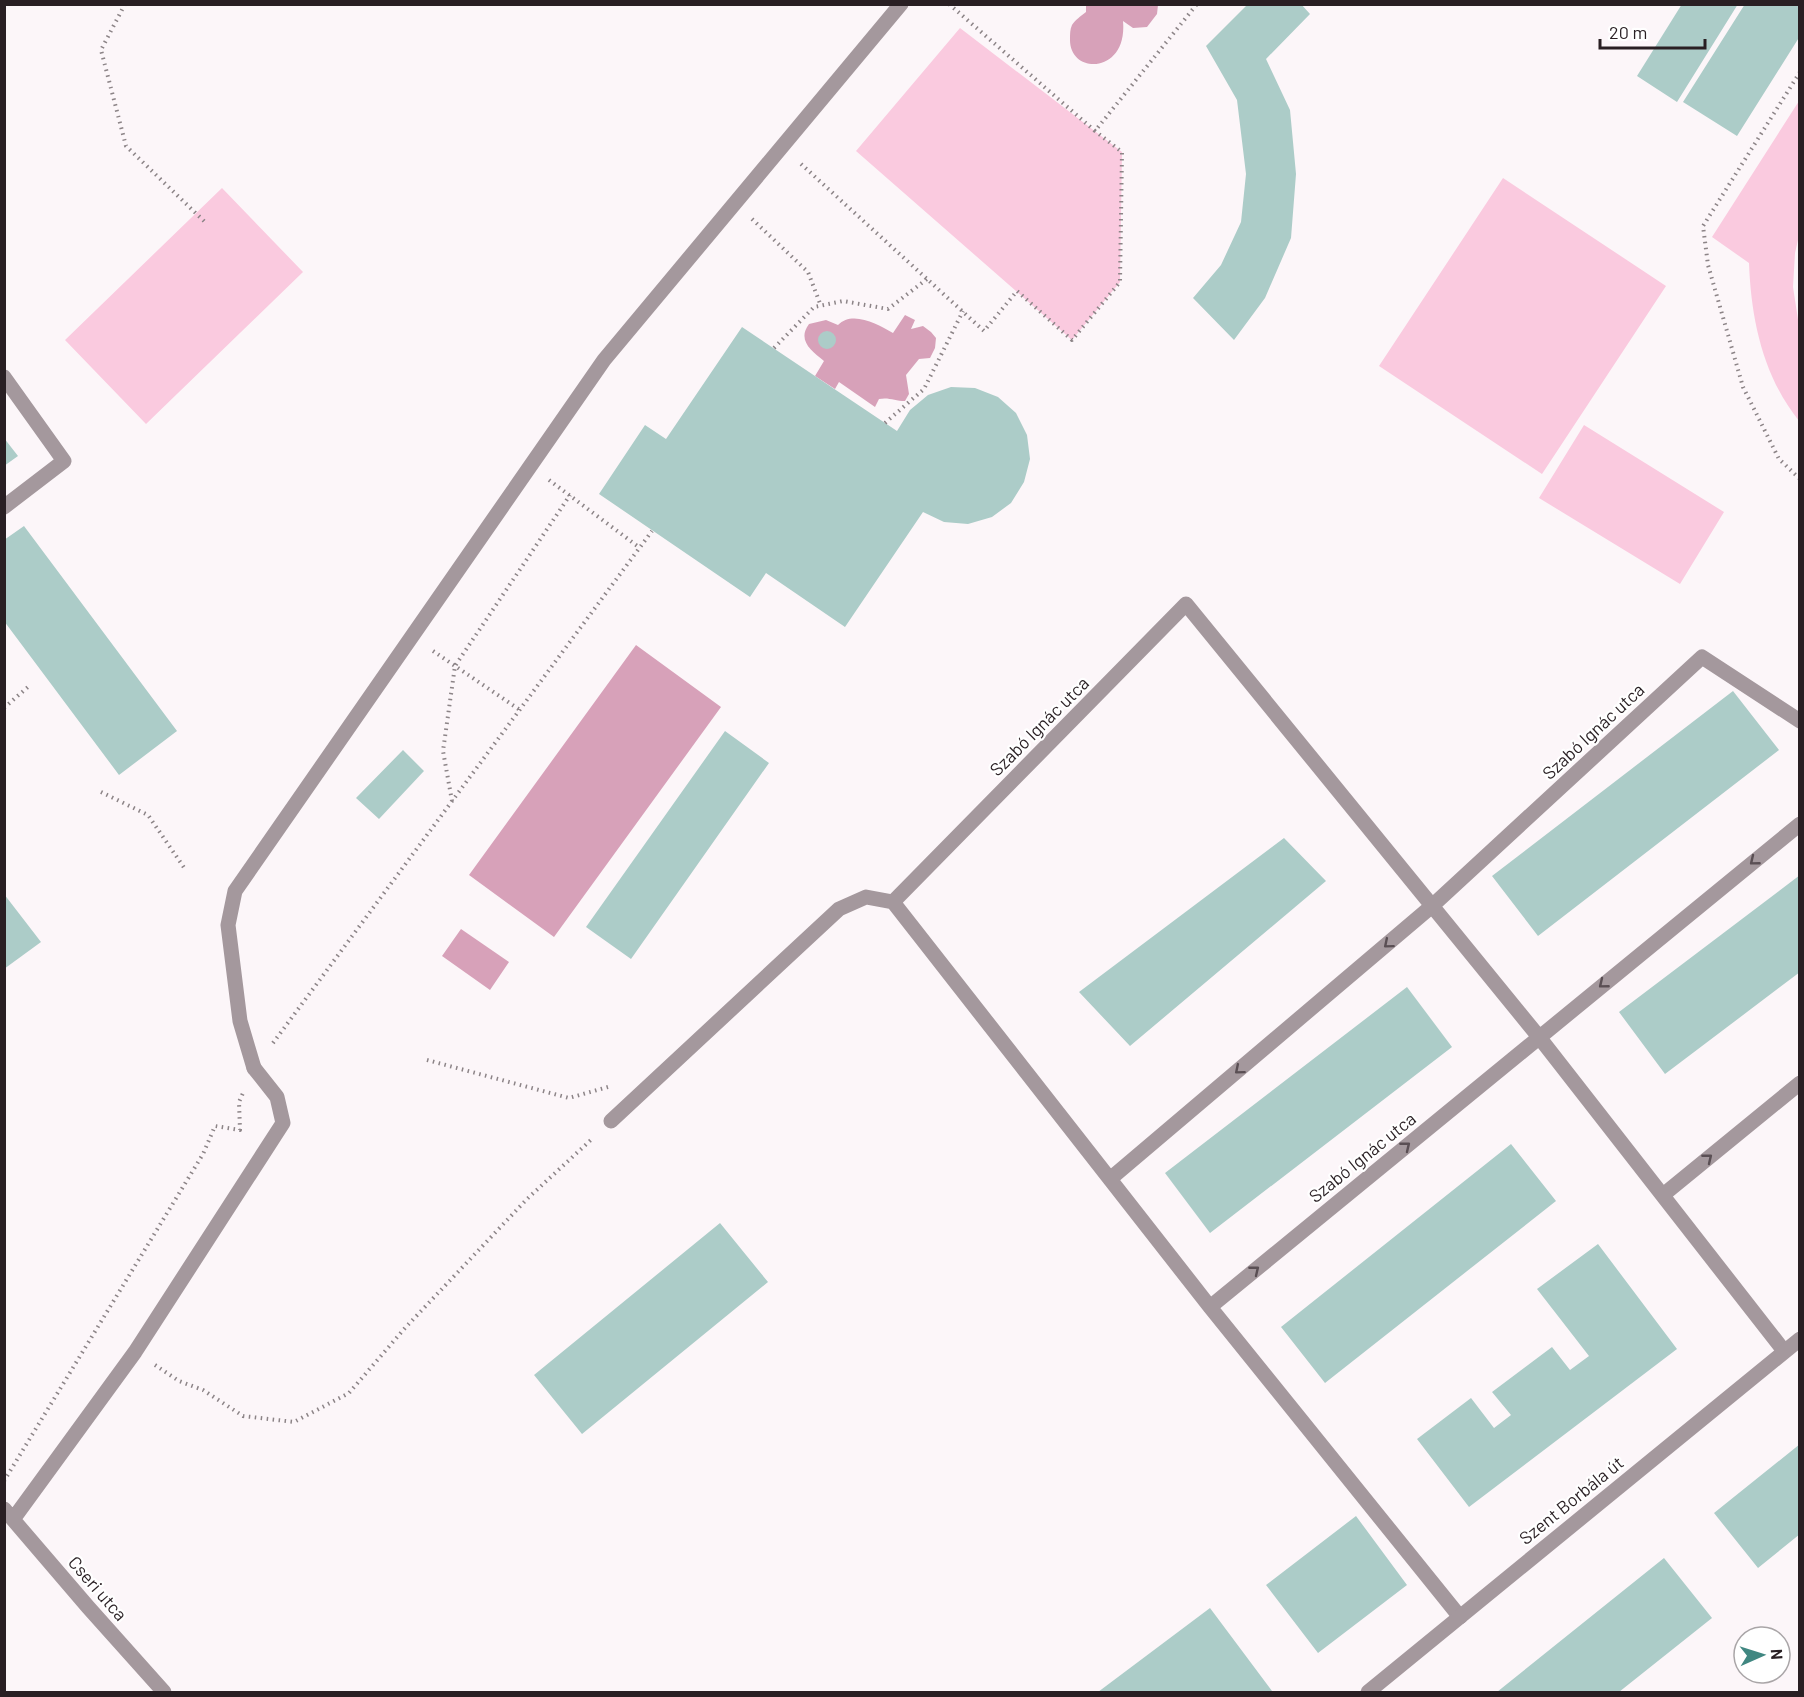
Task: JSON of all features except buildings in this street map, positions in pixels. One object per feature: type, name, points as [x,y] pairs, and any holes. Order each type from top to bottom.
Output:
[{"type":"street","points":[[9,1513],[135,1352],[283,1123],[276,1097],[254,1068],[240,1021],[228,925],[235,891],[604,360],[901,4]]},
{"type":"street","points":[[4,377],[64,461],[4,507]]},
{"type":"street","name":"Szabó Ignác utca","points":[[893,902],[1186,604],[1539,1037],[1784,1352]]},
{"type":"street","name":"Szabó Ignác utca","points":[[1110,1179],[1432,906],[1702,657],[1800,721]]},
{"type":"street","name":"Szabó Ignác utca","points":[[1210,1307],[1800,824]]},
{"type":"street","points":[[611,1121],[839,909],[866,897],[893,902],[1210,1307],[1460,1617]]},
{"type":"street","points":[[1663,1195],[1800,1083]]},
{"type":"street","name":"Szent Borbála út","points":[[1368,1692],[1800,1339]]},
{"type":"street","name":"Cseri utca","points":[[9,1513],[88,1607],[164,1692]]},
{"type":"path","points":[[125,4],[101,50],[126,146],[206,223]]},
{"type":"path","points":[[782,147],[984,331],[1017,291],[1072,340],[1120,282],[1122,152],[949,4]]},
{"type":"path","points":[[1095,131],[1197,4]]},
{"type":"path","points":[[1800,72],[1703,226],[1708,265],[1743,387],[1779,459],[1800,479]]},
{"type":"path","points":[[735,204],[808,272],[821,306]]},
{"type":"path","points":[[774,348],[814,307],[843,301],[888,309],[927,279]]},
{"type":"path","points":[[885,423],[924,389],[963,311]]},
{"type":"path","points":[[530,466],[640,548]]},
{"type":"path","points":[[452,801],[443,751],[455,666],[570,495]]},
{"type":"path","points":[[4,1481],[203,1154],[215,1126],[240,1130],[239,1102],[254,1068],[652,531]]},
{"type":"path","points":[[413,636],[520,710]]},
{"type":"path","points":[[4,708],[29,686]]},
{"type":"path","points":[[101,792],[148,815],[185,869]]},
{"type":"path","points":[[427,1060],[569,1098],[611,1086]]},
{"type":"path","points":[[135,1352],[179,1381],[203,1390],[243,1416],[294,1422],[349,1392],[405,1328],[527,1199],[611,1121]]},
{"type":"shaded area","points":[[1158,4],[1157,14],[1147,27],[1133,28],[1123,21],[1122,39],[1117,52],[1108,60],[1098,64],[1079,59],[1072,51],[1071,28],[1075,21],[1086,12],[1086,5]]},
{"type":"shaded area","points":[[960,28],[1122,152],[1120,282],[1072,340],[856,151]]},
{"type":"shaded area","points":[[1799,101],[1800,231],[1795,253],[1793,287],[1799,326],[1799,421],[1776,385],[1761,346],[1756,326],[1749,263],[1712,237]]},
{"type":"shaded area","points":[[1503,178],[1666,286],[1542,474],[1379,366]]},
{"type":"shaded area","points":[[222,188],[303,272],[146,424],[65,340]]},
{"type":"shaded area","points":[[905,315],[915,320],[911,329],[923,326],[936,338],[935,348],[930,358],[919,359],[906,375],[909,394],[905,401],[879,399],[875,407],[839,382],[835,389],[815,376],[824,361],[807,345],[804,335],[809,324],[826,320],[838,325],[850,319],[858,319],[873,323],[893,333]]},
{"type":"shaded area","points":[[1584,425],[1724,512],[1680,584],[1539,498]]},
{"type":"shaded area","points":[[636,645],[721,707],[554,937],[469,875]]},
{"type":"shaded area","points":[[461,929],[509,962],[490,990],[442,956]]}]
